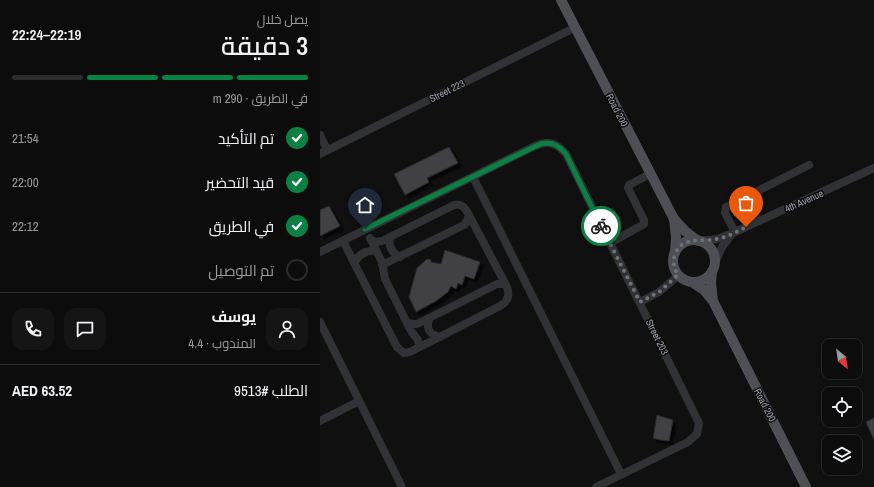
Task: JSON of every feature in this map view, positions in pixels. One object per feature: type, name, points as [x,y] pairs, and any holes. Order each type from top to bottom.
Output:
[{"type":"main road","name":"Road 200","points":[[560,0],[674,219],[699,241]]},
{"type":"main road","name":"Road 200","points":[[674,219],[676,237],[674,255]]},
{"type":"main road","points":[[690,241],[699,241],[704,243],[711,250],[715,258],[709,275],[701,280],[692,282],[678,275],[674,266],[674,255],[680,246],[685,243],[690,241]]},
{"type":"main road","name":"Road 200","points":[[713,267],[711,283],[713,301]]},
{"type":"main road","name":"Road 200","points":[[692,282],[704,290],[713,301],[806,487]]},
{"type":"street","name":"Street 223","points":[[324,152],[574,28]]},
{"type":"street","points":[[320,135],[324,152]]},
{"type":"street","name":"Street 203","points":[[473,176],[542,143],[553,143],[566,154],[697,417],[699,428],[697,434],[688,442],[596,487]]},
{"type":"street","points":[[734,233],[725,213],[726,207],[809,165]]},
{"type":"street","name":"4th Avenue","points":[[699,241],[717,239],[734,233],[874,168]]},
{"type":"street","points":[[610,243],[642,227],[644,224],[644,220],[628,188],[629,185],[650,174]]},
{"type":"street","points":[[320,252],[473,176],[621,474]]},
{"type":"street","points":[[343,241],[397,348],[401,352],[407,353],[420,347],[506,302],[508,294],[505,284],[469,215],[463,206],[459,204],[454,205],[379,242],[371,240]]},
{"type":"street","points":[[382,265],[464,224],[469,215]]},
{"type":"street","points":[[365,229],[382,265],[385,279],[418,340],[420,347]]},
{"type":"street","name":"4th Avenue","points":[[713,267],[722,247],[734,233]]},
{"type":"street","points":[[390,237],[389,241],[391,249],[400,257]]},
{"type":"street","points":[[354,263],[363,253],[376,251]]},
{"type":"street","points":[[640,302],[659,292],[678,275]]},
{"type":"street","points":[[407,322],[417,324],[497,284],[505,284]]},
{"type":"street","points":[[430,318],[427,324],[429,330],[433,335],[440,337]]},
{"type":"street","points":[[320,322],[402,487]]},
{"type":"street","points":[[320,421],[359,401]]},
{"type":"building","points":[[449,147],[458,163],[427,178],[429,182],[405,195],[394,174]]},
{"type":"building","points":[[329,206],[340,226],[320,236],[320,210]]},
{"type":"building","points":[[445,250],[480,262],[474,279],[465,276],[462,285],[458,283],[456,289],[451,286],[448,292],[436,301],[416,312],[409,297],[417,268],[427,259],[431,260],[431,262],[441,264]]},
{"type":"building","points":[[657,415],[673,420],[669,441],[653,438]]},
{"type":"building","points":[[874,418],[874,440],[866,422]]},
{"type":"way so far","points":[[601,226],[640,302],[659,292],[678,275],[673,260],[674,255],[680,246],[690,241],[709,241],[726,237],[746,227]]},
{"type":"route","points":[[365,229],[542,143],[548,142],[558,146],[566,154],[601,226]]}]
